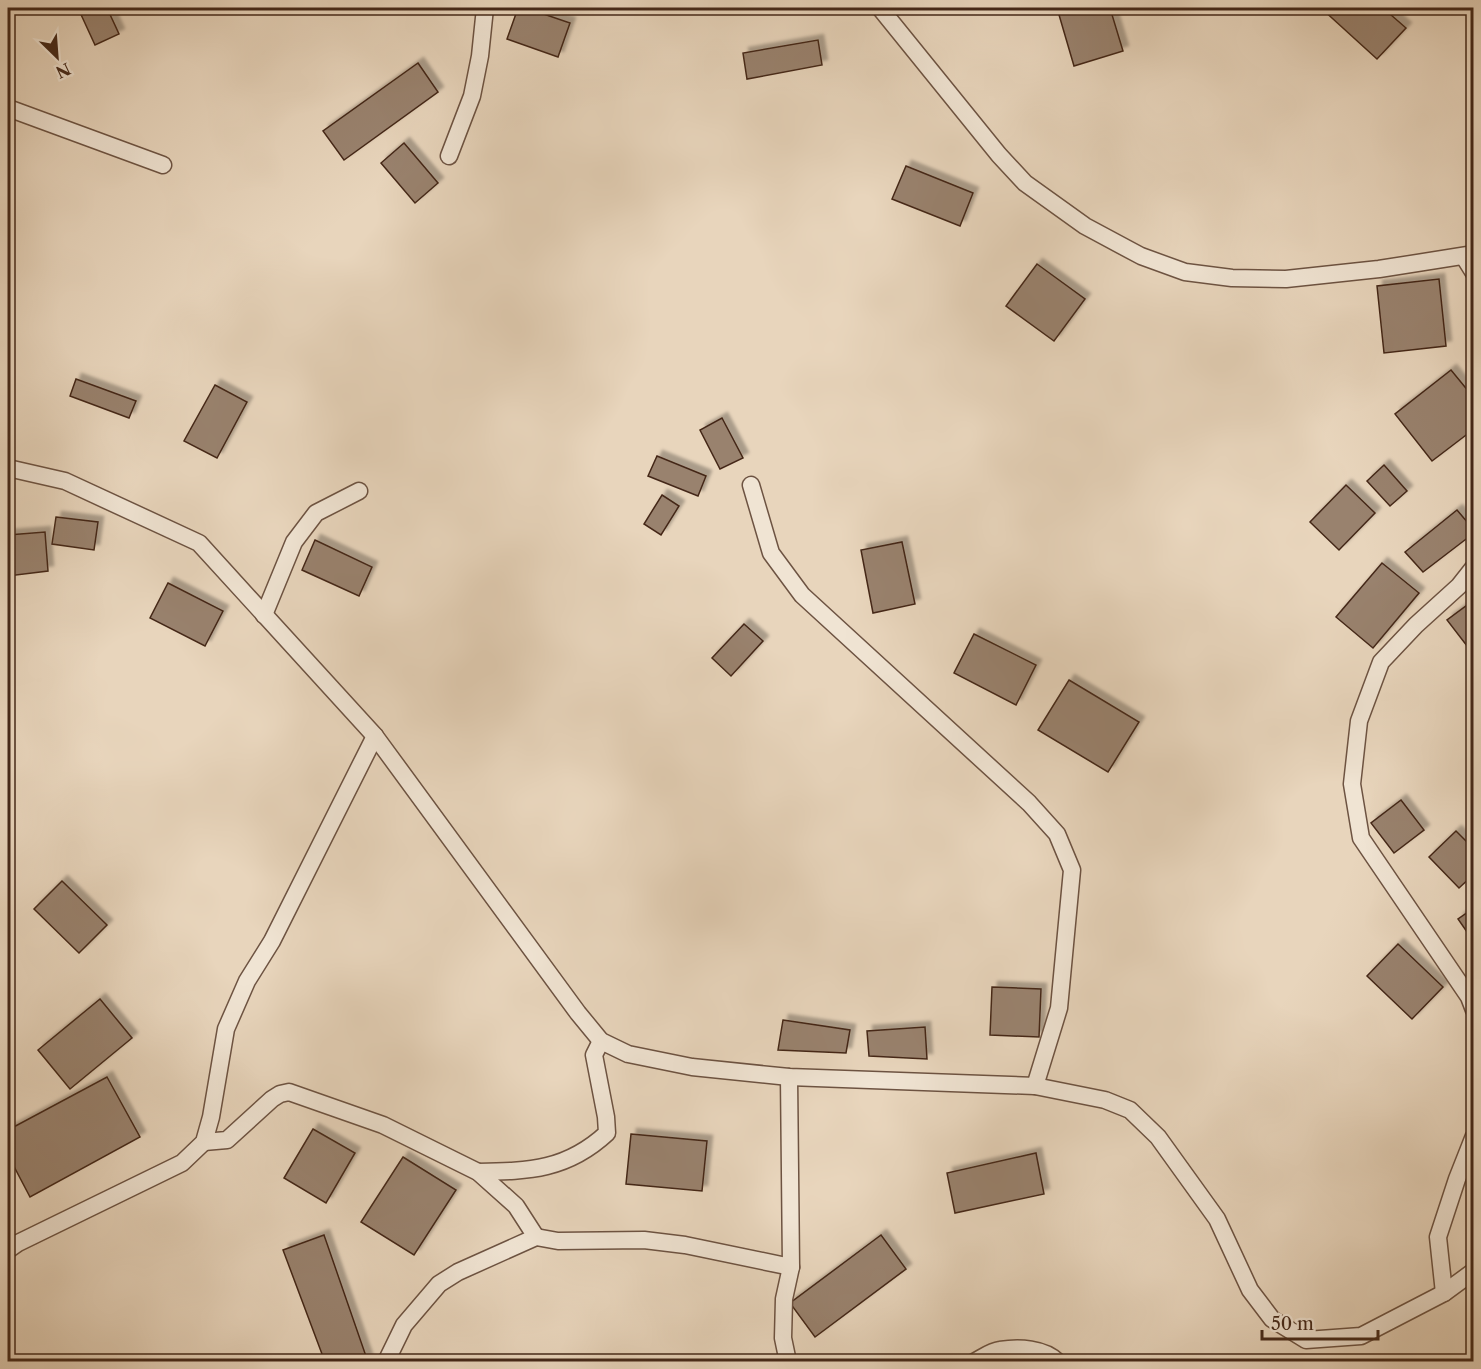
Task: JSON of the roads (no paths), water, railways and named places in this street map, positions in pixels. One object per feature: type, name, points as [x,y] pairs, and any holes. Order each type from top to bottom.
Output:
[{"type":"street","points":[[449,156],[472,96],[480,56],[485,8]]},
{"type":"street","points":[[880,8],[1024,183],[1085,226],[1141,256],[1185,272],[1232,278],[1286,279],[1469,255],[1473,273]]},
{"type":"street","points":[[8,108],[163,165]]},
{"type":"street","points":[[8,468],[65,481],[199,543],[375,736],[578,1013],[601,1041],[628,1054],[692,1067],[789,1077],[1035,1086],[1105,1100],[1130,1110],[1158,1137],[1217,1219],[1250,1290],[1272,1318],[1306,1340],[1361,1336],[1444,1293],[1473,1271]]},
{"type":"street","points":[[751,485],[771,552],[802,595],[1021,795],[1057,834],[1072,870],[1059,1008],[1035,1086]]},
{"type":"street","points":[[264,615],[294,542],[305,527],[316,513],[359,491]]},
{"type":"street","points":[[1473,567],[1459,586],[1381,662],[1359,721],[1352,784],[1361,838],[1469,997],[1473,1010]]},
{"type":"street","points":[[8,1250],[182,1163],[204,1142],[211,1117],[226,1029],[247,981],[272,941],[375,736]]},
{"type":"street","points":[[478,1172],[527,1172],[555,1165],[594,1145],[607,1133],[594,1055],[601,1041]]},
{"type":"street","points":[[788,1362],[783,1338],[783,1319],[784,1299],[791,1267],[789,1077]]},
{"type":"street","points":[[204,1142],[227,1140],[272,1099],[289,1092],[383,1125],[478,1172],[516,1206],[536,1237]]},
{"type":"street","points":[[1444,1293],[1438,1237],[1473,1136]]},
{"type":"street","points":[[386,1362],[404,1325],[439,1284],[458,1272],[536,1237],[558,1241],[654,1242],[685,1245],[791,1267]]},
{"type":"street","points":[[974,1362],[998,1350],[1017,1349],[1036,1350],[1053,1357],[1058,1362]]}]
